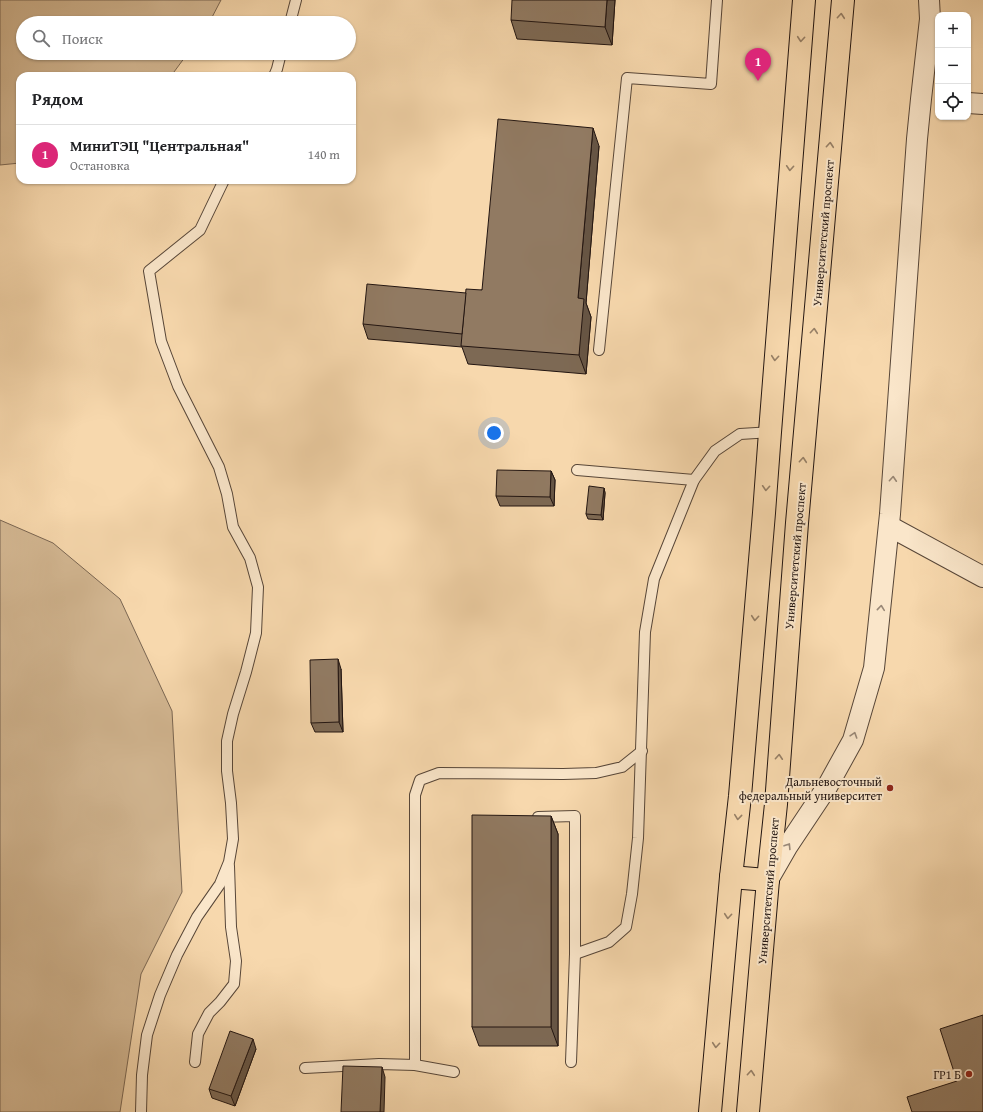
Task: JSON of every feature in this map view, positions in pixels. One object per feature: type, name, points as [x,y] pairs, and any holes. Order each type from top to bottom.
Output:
[{"type":"main road","points":[[710,1112],[764,513],[804,0]]},
{"type":"main road","name":"Университетский проспект","points":[[748,1112],[776,804],[799,508],[843,0]]},
{"type":"main road","points":[[731,877],[768,880]]},
{"type":"street","points":[[768,880],[787,847],[827,787],[853,740],[874,668],[889,526],[929,100],[929,0]]},
{"type":"street","points":[[971,103],[983,104]]},
{"type":"street","points":[[889,526],[983,577]]},
{"type":"lane","points":[[292,16],[296,0]]},
{"type":"lane","points":[[599,350],[626,78],[711,84],[717,0]]},
{"type":"lane","points":[[276,72],[279,60]]},
{"type":"lane","points":[[196,1062],[198,1034],[210,1013],[234,984],[236,961],[232,927],[229,862],[232,839],[231,803],[227,771],[227,741],[232,714],[246,672],[256,633],[258,587],[250,558],[233,527],[227,494],[219,467],[178,386],[161,341],[149,271],[200,230],[222,184]]},
{"type":"lane","points":[[575,954],[609,942],[626,927],[632,894],[638,838],[645,632],[654,579],[694,480],[715,451],[740,434],[770,432]]},
{"type":"lane","points":[[577,470],[694,480]]},
{"type":"lane","points":[[415,1065],[415,795],[420,780],[439,773],[596,773],[622,767],[642,751]]},
{"type":"lane","points":[[528,817],[575,816],[575,954],[571,1062]]},
{"type":"lane","points":[[141,1112],[142,1075],[147,1035],[160,995],[177,956],[197,917],[220,884],[229,862]]},
{"type":"lane","points":[[305,1068],[379,1064],[415,1065],[454,1072]]},
{"type":"shaded area","points":[[0,0],[221,0],[213,16],[16,16],[16,60],[183,60],[174,72],[16,72],[16,163],[0,165]]},
{"type":"shaded area","points":[[0,520],[53,543],[120,599],[172,711],[182,892],[141,974],[120,1112],[0,1112]]},
{"type":"building","points":[[512,0],[607,0],[605,27],[511,20]]},
{"type":"building","points":[[498,119],[593,128],[578,298],[584,299],[579,355],[461,346],[466,289],[482,290]]},
{"type":"building","points":[[367,284],[466,293],[462,334],[363,324]]},
{"type":"building","points":[[497,470],[551,471],[550,497],[496,496]]},
{"type":"building","points":[[589,486],[604,488],[601,515],[586,514]]},
{"type":"building","points":[[338,659],[339,722],[311,723],[310,660]]},
{"type":"building","points":[[472,815],[551,816],[551,1027],[472,1027]]},
{"type":"building","points":[[983,1015],[983,1112],[912,1112],[907,1097],[957,1081],[940,1029]]},
{"type":"building","points":[[230,1031],[253,1039],[231,1096],[209,1089]]},
{"type":"building","points":[[343,1066],[382,1067],[380,1112],[341,1112]]},
{"type":"place","name":"МиниТЭЦ \"Центральная\"","points":[[758,81]]},
{"type":"place","name":"Дальневосточный федеральный университет","points":[[890,788]]},
{"type":"place","name":"ГР1 Б","points":[[969,1074]]}]
